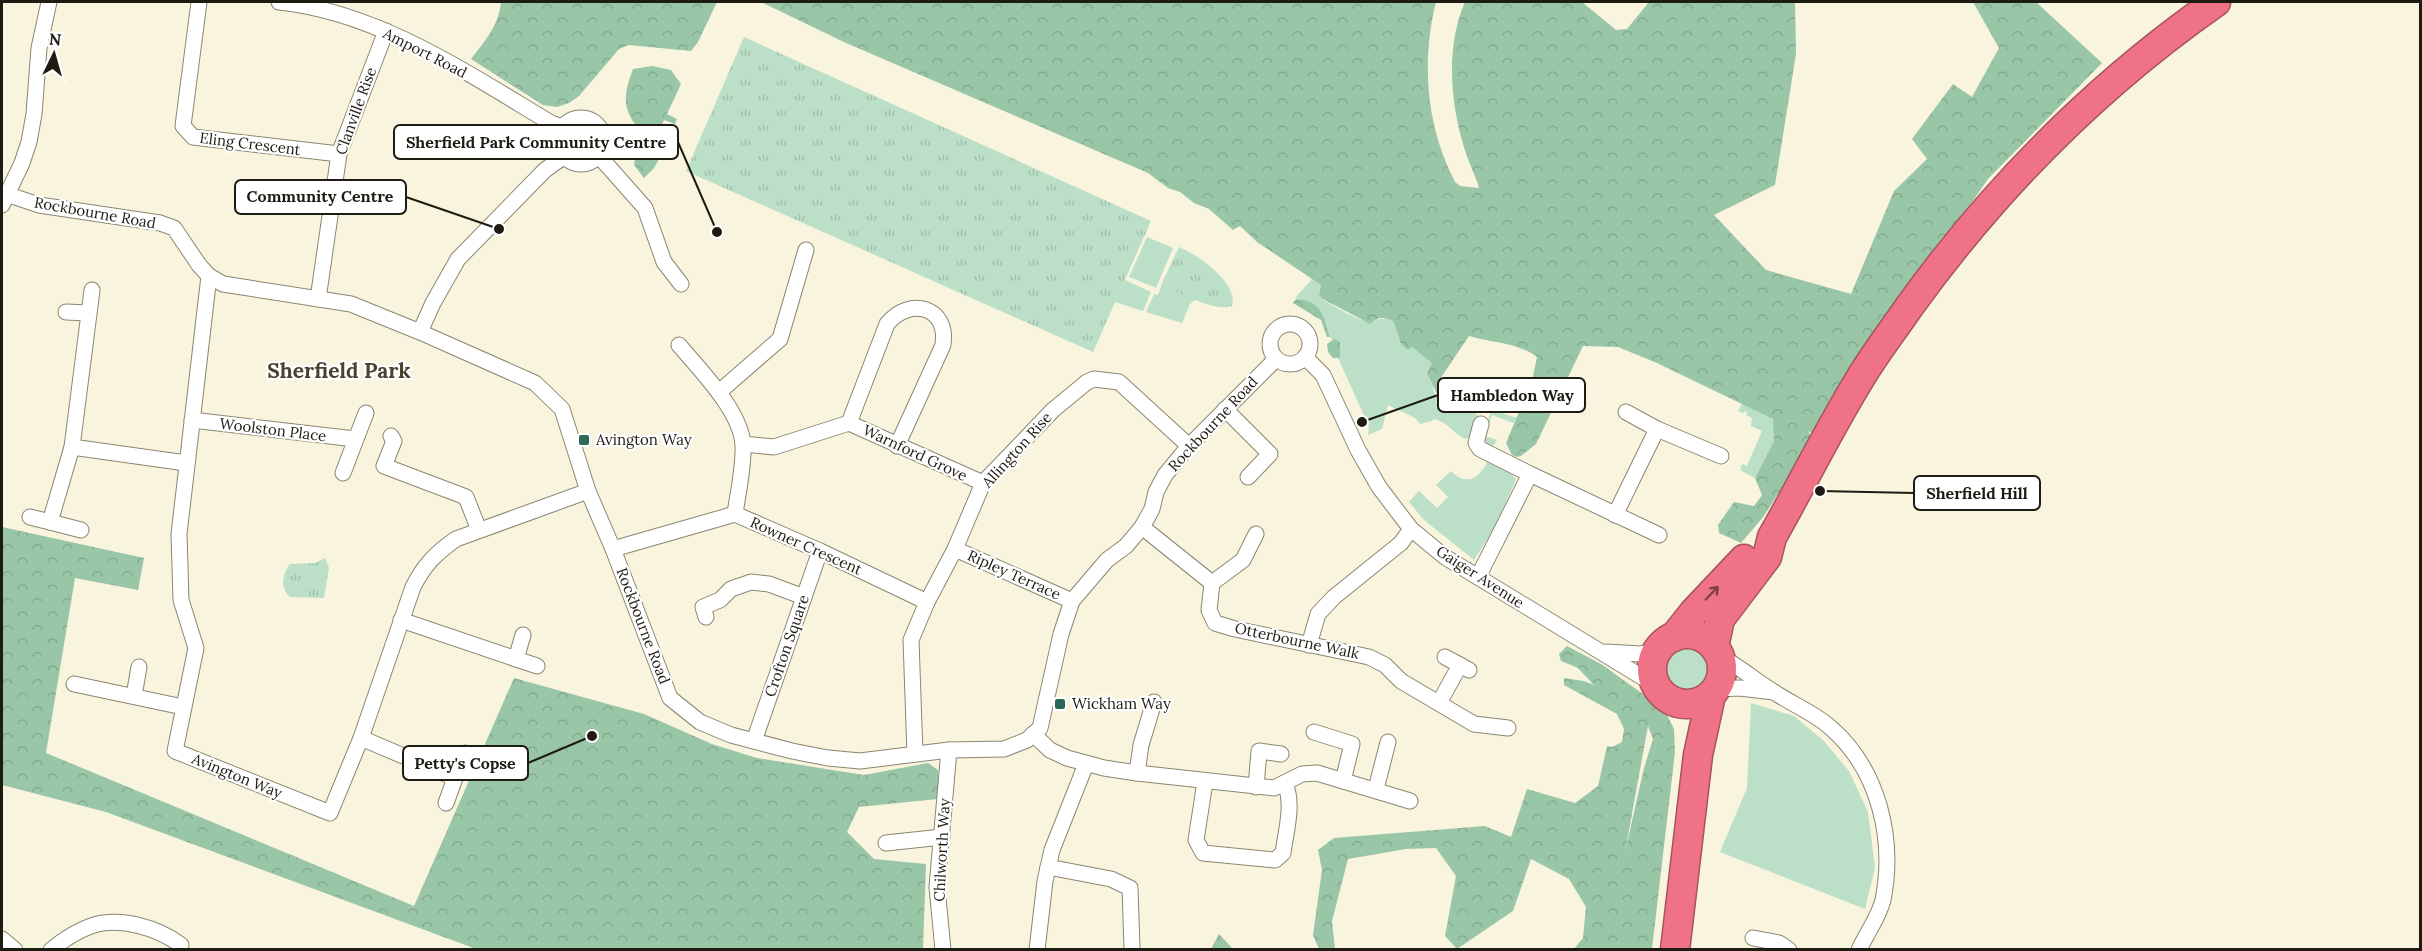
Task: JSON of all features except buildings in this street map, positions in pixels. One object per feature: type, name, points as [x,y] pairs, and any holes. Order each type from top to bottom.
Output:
[{"type":"highway","points":[[1675,950],[1698,755],[1721,673],[1717,652],[1720,619],[1767,557],[1772,537],[1858,381],[1930,278],[1965,234],[2015,176],[2082,109],[2160,42],[2216,2]]},
{"type":"highway","points":[[1698,755],[1686,720],[1652,670],[1666,643],[1693,613],[1746,557],[1772,537]]},
{"type":"highway","points":[[1666,643],[1697,636],[1717,652]]},
{"type":"highway","points":[[1667,695],[1692,703],[1714,692]]},
{"type":"street","points":[[4,200],[22,163],[29,142],[34,114],[39,48],[49,2]]},
{"type":"street","name":"Eling Crescent","points":[[199,2],[183,126],[193,137],[339,154]]},
{"type":"street","name":"Amport Road","points":[[279,2],[351,18],[386,31],[446,61],[551,123],[562,127]]},
{"type":"street","name":"Clanville Rise","points":[[318,299],[339,154],[386,31]]},
{"type":"street","points":[[575,118],[586,118],[597,124],[604,138],[604,145],[599,156],[582,165],[563,157],[557,141],[562,127],[575,118]]},
{"type":"street","points":[[599,156],[645,208],[664,262],[681,284]]},
{"type":"street","points":[[420,332],[433,303],[458,259],[537,178],[563,157]]},
{"type":"street","name":"Rockbourne Road","points":[[4,200],[159,223],[174,228],[209,276],[223,284],[351,304],[535,383],[562,409],[588,491],[613,549],[670,698],[700,722],[754,741],[792,751],[839,759],[860,761],[949,750],[1004,748],[1023,742],[1040,728],[1061,634],[1072,602],[1107,560],[1126,546],[1142,527],[1152,509],[1156,492],[1189,446],[1276,359]]},
{"type":"street","points":[[719,392],[780,339],[806,250]]},
{"type":"street","name":"Avington Way","points":[[209,276],[179,534],[181,600],[196,648],[175,751],[330,813],[361,738],[413,586],[424,566],[437,552],[456,539],[588,491]]},
{"type":"street","points":[[50,522],[72,447],[92,290]]},
{"type":"street","points":[[849,423],[887,324],[894,316],[906,310],[919,308],[931,312],[943,328],[943,345],[897,446]]},
{"type":"street","points":[[66,312],[88,314]]},
{"type":"street","points":[[1290,324],[1301,328],[1308,338],[1308,351],[1305,357],[1287,364],[1276,359],[1270,348],[1272,334],[1281,326],[1290,324]]},
{"type":"street","points":[[679,345],[719,392],[733,413],[743,444],[735,514]]},
{"type":"street","name":"Gaiger Avenue","points":[[1305,357],[1323,375],[1367,469],[1378,487],[1412,529],[1445,557],[1603,652],[1667,695]]},
{"type":"street","name":"Allington Rise","points":[[915,754],[911,640],[927,602],[955,549],[983,483],[1053,410],[1087,382],[1095,379],[1119,382],[1189,446]]},
{"type":"street","points":[[1225,410],[1270,454],[1248,477]]},
{"type":"street","points":[[1626,412],[1657,429],[1721,456]]},
{"type":"street","points":[[343,473],[366,413]]},
{"type":"street","name":"Woolston Place","points":[[192,420],[355,439]]},
{"type":"street","name":"Warnford Grove","points":[[743,444],[774,447],[849,423],[983,483]]},
{"type":"street","points":[[1481,424],[1476,444],[1480,449],[1659,535]]},
{"type":"street","points":[[1614,515],[1657,429]]},
{"type":"street","points":[[391,436],[394,441],[384,466],[466,497],[479,530]]},
{"type":"street","points":[[72,447],[186,462]]},
{"type":"street","points":[[1478,577],[1530,474]]},
{"type":"street","name":"Rowner Crescent","points":[[613,549],[735,514],[927,602]]},
{"type":"street","points":[[30,517],[81,530]]},
{"type":"street","points":[[1142,527],[1212,583],[1243,560],[1256,534]]},
{"type":"street","points":[[1310,645],[1318,614],[1334,597],[1401,543],[1412,529]]},
{"type":"street","name":"Ripley Terrace","points":[[955,549],[1072,602]]},
{"type":"street","name":"Crofton Square","points":[[754,741],[820,551]]},
{"type":"street","points":[[706,617],[703,607],[720,600],[730,589],[751,582],[769,584],[804,597]]},
{"type":"street","name":"Otterbourne Walk","points":[[1212,583],[1209,609],[1215,622],[1234,629],[1342,650],[1379,660],[1401,681],[1474,724],[1508,728]]},
{"type":"street","points":[[402,620],[537,666]]},
{"type":"street","points":[[516,659],[523,635]]},
{"type":"street","name":"Gaiger Avenue","points":[[1603,652],[1641,654],[1666,643]]},
{"type":"street","points":[[1717,652],[1774,692],[1831,727],[1866,772],[1879,800],[1887,864],[1882,903],[1859,950]]},
{"type":"street","points":[[1438,703],[1464,667],[1445,657]]},
{"type":"street","points":[[134,696],[139,667]]},
{"type":"street","points":[[74,684],[183,707]]},
{"type":"street","points":[[1714,692],[1740,688],[1774,692]]},
{"type":"street","points":[[1137,773],[1141,745],[1154,702]]},
{"type":"street","points":[[1314,732],[1352,744],[1343,782]]},
{"type":"street","points":[[1033,734],[1050,750],[1086,764],[1256,788],[1274,788],[1302,774],[1317,773],[1410,801]]},
{"type":"street","points":[[361,738],[455,778]]},
{"type":"street","points":[[1376,789],[1388,742]]},
{"type":"street","name":"Chilworth Way","points":[[943,950],[937,887],[949,750]]},
{"type":"street","points":[[1256,788],[1259,751],[1281,754]]},
{"type":"street","points":[[446,803],[465,753]]},
{"type":"street","points":[[1037,950],[1048,867],[1065,814],[1086,764]]},
{"type":"street","points":[[1204,782],[1196,840],[1203,853],[1275,860],[1283,853],[1285,843],[1290,795],[1285,783]]},
{"type":"street","points":[[886,843],[942,837]]},
{"type":"street","points":[[1048,867],[1112,879],[1130,888],[1132,949]]},
{"type":"street","points":[[51,950],[66,938],[92,925],[111,922],[156,931],[185,944]]},
{"type":"street","points":[[1753,938],[1779,943],[1789,950]]},
{"type":"street","points":[[2,939],[15,950]]},
{"type":"green space","points":[[501,2],[717,2],[698,42],[691,51],[629,45],[619,49],[579,96],[557,107],[543,105],[471,59],[494,25]]},
{"type":"green space","points":[[761,2],[1436,2],[1431,25],[1428,71],[1432,116],[1445,161],[1455,182],[1460,186],[1479,188],[1463,144],[1453,91],[1455,36],[1465,2],[1582,2],[1616,30],[1627,29],[1649,2],[1795,2],[1796,54],[1775,185],[1714,215],[1766,270],[1851,294],[1894,191],[1927,159],[1912,139],[1953,84],[1972,97],[1999,48],[1973,2],[2036,2],[2102,63],[1988,179],[1812,433],[1808,431],[1813,438],[1764,516],[1741,543],[1719,533],[1718,525],[1734,502],[1754,506],[1762,495],[1755,478],[1774,441],[1773,419],[1657,363],[1618,347],[1583,346],[1536,444],[1521,456],[1512,455],[1506,443],[1521,407],[1532,407],[1529,395],[1537,357],[1529,352],[1521,348],[1469,336],[1438,382],[1440,391],[1462,401],[1463,406],[1459,410],[1451,410],[1439,397],[1427,374],[1432,363],[1412,347],[1408,350],[1401,344],[1393,321],[1381,318],[1370,324],[1321,298],[1319,294],[1321,285],[1257,242],[1240,226],[1233,230],[1209,209],[1194,203],[1180,192],[1168,188],[1148,173],[846,43]]},
{"type":"green space","points":[[744,37],[1151,221],[1093,352],[686,171]]},
{"type":"green space","points":[[652,66],[671,70],[681,84],[667,114],[677,119],[675,124],[664,120],[653,147],[663,152],[654,168],[644,178],[634,165],[639,129],[629,114],[626,93],[633,69]]},
{"type":"green space","points":[[1147,237],[1173,248],[1156,288],[1129,277]]},
{"type":"green space","points":[[1179,247],[1206,263],[1223,279],[1233,297],[1232,306],[1206,304],[1162,283]]},
{"type":"green space","points":[[1312,279],[1321,285],[1319,293],[1321,298],[1343,311],[1365,321],[1384,319],[1393,321],[1401,344],[1412,347],[1433,363],[1427,374],[1433,385],[1434,393],[1451,409],[1458,410],[1463,406],[1462,401],[1467,403],[1479,417],[1472,436],[1466,439],[1434,419],[1420,424],[1415,418],[1388,405],[1382,429],[1368,435],[1367,422],[1338,358],[1340,342],[1331,339],[1322,317],[1315,308],[1295,298]]},
{"type":"green space","points":[[1125,280],[1151,292],[1143,311],[1115,302]]},
{"type":"green space","points":[[1162,283],[1196,299],[1190,304],[1182,323],[1146,312],[1154,294],[1158,295]]},
{"type":"green space","points":[[1296,299],[1305,300],[1316,306],[1323,316],[1330,337],[1327,337],[1321,320],[1293,303]]},
{"type":"green space","points":[[1334,339],[1340,342],[1340,358],[1333,358],[1328,352],[1327,344]]},
{"type":"green space","points":[[1742,404],[1774,419],[1774,441],[1755,478],[1740,470],[1742,464],[1747,466],[1762,431],[1751,426],[1752,418],[1746,415],[1747,412],[1738,411]]},
{"type":"green space","points":[[1492,410],[1517,418],[1513,423],[1492,415],[1485,436],[1497,440],[1494,445],[1487,446],[1481,442],[1482,434]]},
{"type":"green space","points":[[1487,462],[1512,474],[1516,480],[1492,532],[1474,560],[1424,520],[1409,502],[1419,491],[1437,508],[1448,497],[1436,485],[1451,471],[1461,478],[1471,479],[1480,473]]},
{"type":"green space","points":[[2,527],[144,558],[138,590],[75,578],[46,753],[414,906],[514,678],[644,714],[712,744],[757,758],[864,775],[928,763],[938,770],[938,799],[859,807],[847,832],[874,859],[926,864],[923,949],[476,949],[106,812],[2,785]]},
{"type":"green space","points":[[325,558],[329,568],[324,598],[290,597],[283,586],[283,581],[290,564],[315,563]]},
{"type":"green space","points":[[1687,644],[1701,648],[1708,655],[1712,669],[1708,683],[1701,690],[1687,694],[1673,690],[1666,683],[1662,669],[1666,655],[1673,648]]},
{"type":"green space","points":[[1567,646],[1601,664],[1664,709],[1674,729],[1675,752],[1652,949],[1574,949],[1583,938],[1586,907],[1569,879],[1531,859],[1513,911],[1457,949],[1445,936],[1456,876],[1436,848],[1406,849],[1348,859],[1332,921],[1335,949],[1319,949],[1313,935],[1322,870],[1318,850],[1334,838],[1485,826],[1511,837],[1527,789],[1575,803],[1598,786],[1607,746],[1612,747],[1622,742],[1624,729],[1617,714],[1564,685],[1564,678],[1594,685],[1578,668],[1561,661],[1559,654]],"holes":[[[1648,726],[1653,739],[1644,768],[1625,852]]]},
{"type":"green space","points":[[1751,703],[1794,716],[1824,741],[1849,771],[1868,812],[1875,868],[1865,909],[1720,852],[1747,788]]},
{"type":"green space","points":[[1219,934],[1233,949],[1211,949]]},
{"type":"place","name":"Community Centre","points":[[499,229]]},
{"type":"place","name":"Sherfield Park Community Centre","points":[[717,232]]},
{"type":"place","name":"Hambledon Way","points":[[1362,422]]},
{"type":"place","name":"Avington Way","points":[[584,440]]},
{"type":"place","name":"Sherfield Hill","points":[[1820,491]]},
{"type":"place","name":"Wickham Way","points":[[1060,704]]},
{"type":"place","name":"Petty's Copse","points":[[592,736]]},
{"type":"district","name":"Sherfield Park","points":[[339,371]]}]
